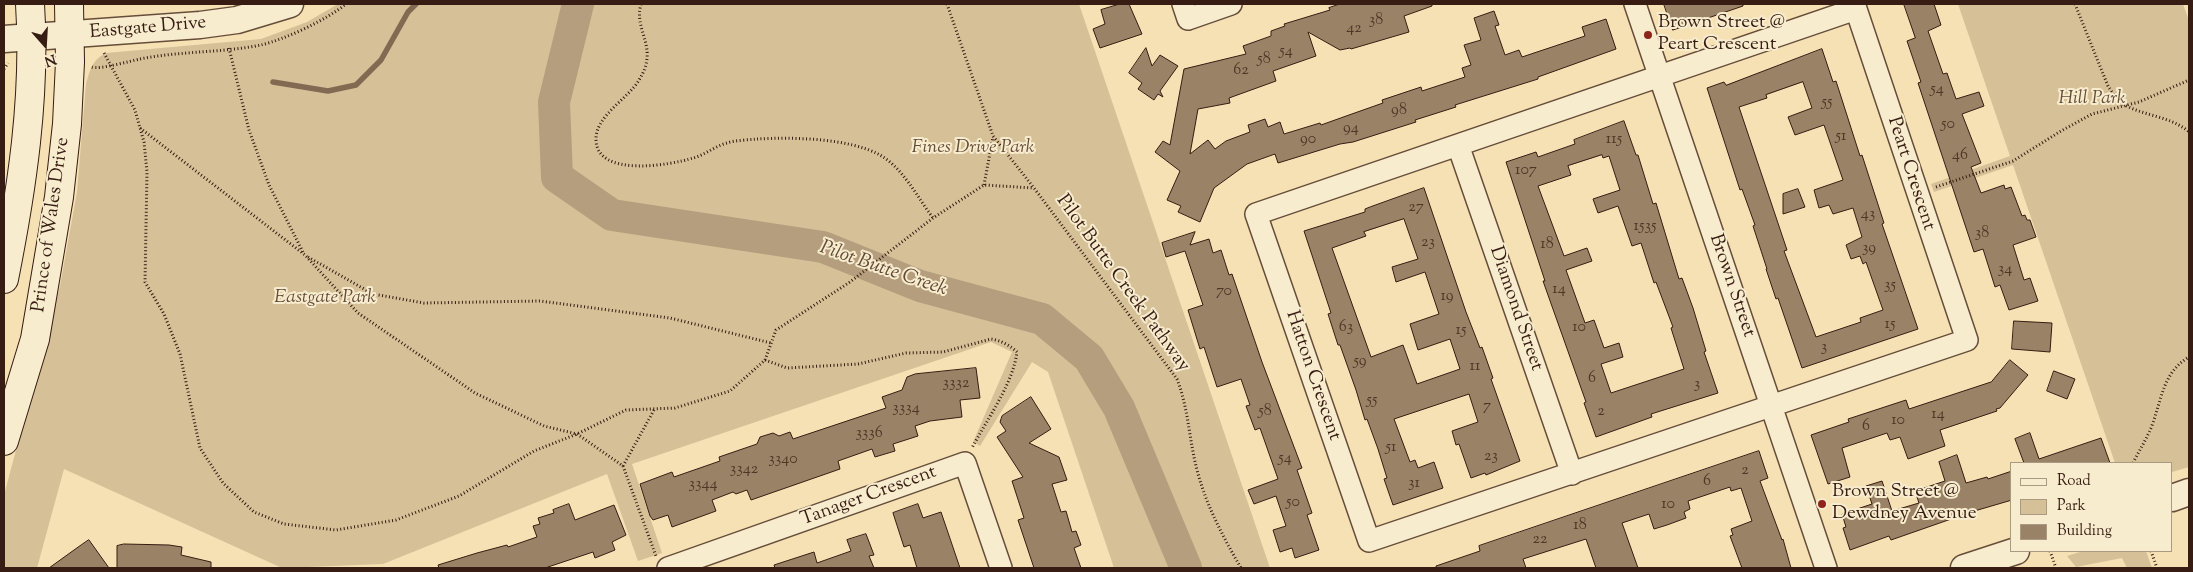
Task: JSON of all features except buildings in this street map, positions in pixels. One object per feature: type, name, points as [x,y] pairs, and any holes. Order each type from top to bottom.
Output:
[{"type":"main road","name":"Prince of Wales Drive","points":[[4,279],[14,225],[27,132],[32,37],[13,4]]},
{"type":"main road","name":"Prince of Wales Drive","points":[[4,441],[34,339],[53,239],[67,124],[70,35],[69,4]]},
{"type":"street","name":"Eastgate Drive","points":[[6,51],[32,37],[237,20],[290,4]]},
{"type":"street","points":[[1183,4],[1188,19],[1230,4]]},
{"type":"street","name":"Brown Street","points":[[1635,4],[1826,568]]},
{"type":"street","name":"Peart Crescent","points":[[1659,75],[1856,9],[1967,340],[1771,405]]},
{"type":"street","name":"Hatton Crescent","points":[[1659,75],[1256,214],[1369,541],[1572,474],[1771,405]]},
{"type":"street","name":"Diamond Street","points":[[1458,145],[1572,474]]},
{"type":"street","points":[[964,463],[1001,568]]},
{"type":"street","name":"Tanager Crescent","points":[[662,564],[964,463]]},
{"type":"street","points":[[2173,498],[2189,492]]},
{"type":"street","points":[[1964,568],[2013,552]]},
{"type":"path","points":[[641,4],[639,9],[648,52],[646,67],[639,81],[605,118],[597,130],[596,142],[600,152],[607,158],[628,166],[647,166],[672,164],[695,158],[728,142],[788,139],[842,144],[862,148],[880,155],[893,164],[933,218]]},
{"type":"path","name":"Pilot Butte Creek Pathway","points":[[947,4],[993,136],[1177,379],[1184,397],[1196,467],[1207,505],[1241,568]]},
{"type":"path","points":[[2075,4],[2108,86],[2114,96],[2124,104],[2185,128],[2189,132]]},
{"type":"path","points":[[229,48],[249,130],[265,176],[304,255],[358,313],[475,393],[544,426],[577,434],[624,466],[662,564]]},
{"type":"path","points":[[4,69],[6,51]]},
{"type":"path","points":[[103,52],[135,110],[144,142],[147,172],[145,282],[164,314],[180,354],[200,448],[222,483],[254,512],[284,524],[336,530],[396,520],[458,496],[534,451],[577,434],[626,410],[675,408],[730,391],[765,360],[776,330],[850,282],[933,218],[984,185]]},
{"type":"path","points":[[88,62],[95,69],[110,64]]},
{"type":"path","points":[[1917,194],[2013,160],[2084,118],[2124,104],[2139,102],[2189,80]]},
{"type":"path","points":[[140,128],[304,255],[373,294],[424,303],[540,301],[670,318],[771,343]]},
{"type":"path","name":"Pilot Butte Creek Pathway","points":[[993,136],[984,185],[1034,188]]},
{"type":"path","points":[[765,360],[787,368],[858,364],[906,353],[943,352],[996,339],[1014,349],[1016,352],[1016,362],[1011,375],[964,463]]},
{"type":"path","points":[[2134,462],[2150,429],[2169,374],[2177,364],[2189,357]]},
{"type":"path","points":[[624,466],[654,410]]},
{"type":"path","points":[[2050,552],[2056,568]]},
{"type":"path","points":[[2151,552],[2158,568]]},
{"type":"green space","name":"Eastgate Park","points":[[338,4],[1079,4],[1270,568],[1114,568],[1048,372],[1032,362],[980,446],[973,442],[1012,352],[991,342],[632,464],[662,553],[638,561],[607,474],[383,564],[282,568],[64,469],[37,568],[4,568],[4,495],[60,286],[77,192],[86,84],[92,66],[106,53],[261,39],[307,22]]},
{"type":"green space","name":"Hill Park","points":[[1958,4],[2183,4],[2189,21],[2189,467],[2173,472],[2173,462],[2115,462],[2013,165],[1934,192],[1931,184],[2010,156]]},
{"type":"green space","points":[[2080,552],[2146,552],[2152,568],[2127,568],[2122,558],[2076,567],[2067,556]]},
{"type":"waterway","points":[[273,82],[328,91],[356,85],[381,60],[408,12],[416,4]]},
{"type":"waterway","name":"Pilot Butte Creek","points":[[578,4],[554,102],[557,177],[612,215],[823,247],[920,286],[1042,319],[1089,358],[1119,408],[1186,568]]},
{"type":"waterway","points":[[1028,316],[1031,327]]},
{"type":"place","name":"Brown Street @ Peart Crescent","points":[[1648,35]]},
{"type":"place","name":"Brown Street @ Dewdney Avenue","points":[[1822,504]]},
{"type":"park label","name":"Fines Drive Park","points":[[973,149]]}]
